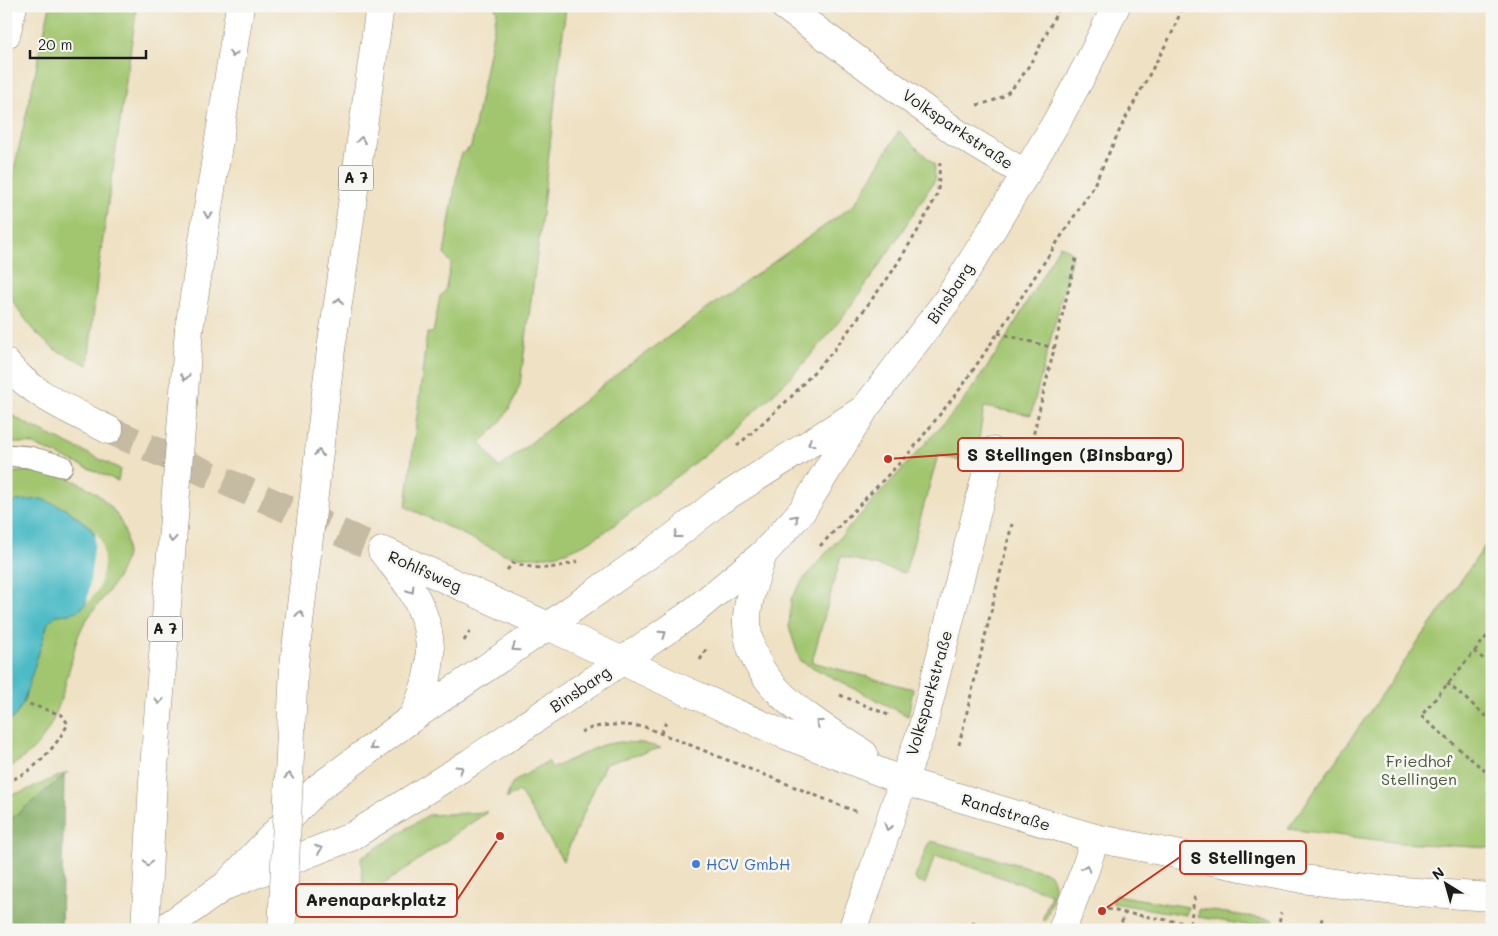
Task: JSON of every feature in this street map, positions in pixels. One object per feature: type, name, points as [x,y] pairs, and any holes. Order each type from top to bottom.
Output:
[{"type":"main road","points":[[6,35],[13,6]]},
{"type":"main road","name":"A 7","points":[[145,930],[153,780],[189,329],[240,6]]},
{"type":"main road","name":"A 7","points":[[282,930],[294,666],[331,349],[380,6]]},
{"type":"main road","name":"Volksparkstraße","points":[[784,6],[957,133],[1026,174],[1088,64],[1116,6]]},
{"type":"main road","name":"Binsbarg","points":[[225,886],[351,837],[471,762],[689,615],[763,554],[802,511],[866,407],[946,302],[1026,174]]},
{"type":"main road","points":[[6,363],[30,386],[66,408],[109,430]]},
{"type":"main road","name":"Binsbarg","points":[[162,930],[225,886],[318,788],[412,718],[548,626],[671,539],[719,502],[866,407]]},
{"type":"main road","name":"Volksparkstraße","points":[[852,930],[922,730],[992,451]]},
{"type":"main road","name":"Rohlfsweg","points":[[412,718],[423,695],[428,675],[429,632],[422,611],[411,589],[382,551],[548,626]]},
{"type":"main road","points":[[763,554],[749,602],[747,625],[749,640],[757,663],[770,682],[805,714],[903,781]]},
{"type":"main road","name":"Randstraße","points":[[548,626],[783,734],[903,781],[1095,838],[1302,879],[1387,890],[1492,897]]},
{"type":"main road","points":[[1062,930],[1095,838]]},
{"type":"lane","points":[[6,455],[29,457],[62,466]]},
{"type":"path","points":[[972,110],[976,106],[1003,96],[1014,87],[1029,64],[1060,6]]},
{"type":"path","points":[[818,547],[912,450],[963,385],[1013,311],[1092,189],[1123,123],[1172,33],[1183,6]]},
{"type":"path","points":[[733,449],[790,398],[834,350],[890,275],[917,232],[935,198],[938,191],[940,162],[944,156]]},
{"type":"path","points":[[998,333],[1054,348]]},
{"type":"path","points":[[504,573],[513,562],[530,567],[557,568],[579,560]]},
{"type":"path","points":[[1492,630],[1421,716],[1492,777]]},
{"type":"path","points":[[1474,651],[1492,666]]},
{"type":"path","points":[[1447,683],[1492,721]]},
{"type":"path","points":[[836,693],[898,719]]},
{"type":"path","points":[[6,782],[24,774],[43,759],[60,740],[68,724],[62,715],[30,704]]},
{"type":"path","points":[[661,733],[668,718]]},
{"type":"path","points":[[577,734],[591,728],[621,724],[644,727],[848,810]]},
{"type":"path","points":[[1190,924],[1195,895]]},
{"type":"path","points":[[1107,909],[1228,930]]},
{"type":"path","points":[[1119,930],[1125,913]]},
{"type":"path","points":[[1278,930],[1281,913]]},
{"type":"path","points":[[1320,930],[1322,918]]},
{"type":"path","points":[[970,930],[974,921]]},
{"type":"green space","points":[[50,6],[137,6],[98,272],[88,365],[54,349],[38,335],[14,303],[6,282],[6,206]]},
{"type":"green space","points":[[494,6],[566,6],[520,384],[513,402],[504,416],[480,442],[499,468],[626,367],[854,205],[899,131],[934,164],[935,180],[873,275],[822,343],[786,382],[713,448],[620,521],[586,543],[568,551],[549,556],[528,557],[504,554],[406,507],[427,333],[433,333],[440,296],[445,291],[451,263],[444,254],[460,155],[471,147],[497,11]]},
{"type":"green space","points":[[1060,245],[1073,253],[1031,415],[984,407],[975,465],[938,455],[905,573],[841,556],[812,662],[913,689],[908,716],[800,661],[789,627],[791,599],[802,581],[834,544],[962,403],[1003,344]]},
{"type":"green space","points":[[6,412],[120,469],[118,481],[32,444],[6,442]]},
{"type":"green space","points":[[29,471],[59,475],[89,489],[102,498],[121,523],[126,538],[126,553],[117,579],[88,617],[79,634],[62,695],[51,724],[33,749],[21,760],[6,769],[6,724],[15,716],[23,703],[48,622],[56,615],[70,614],[100,544],[90,527],[66,509],[17,501],[6,507],[6,473]]},
{"type":"green space","name":"Friedhof Stellingen","points":[[1492,536],[1492,848],[1401,843],[1288,829]]},
{"type":"green space","points":[[620,742],[642,743],[661,748],[605,764],[563,861],[519,791],[506,799],[512,783],[548,761],[552,768],[602,745]]},
{"type":"green space","points":[[68,772],[6,823],[6,795],[22,792]]},
{"type":"green space","points":[[64,776],[61,930],[6,930],[6,823]]},
{"type":"green space","points":[[487,812],[364,898],[361,858],[428,815]]},
{"type":"green space","points":[[931,841],[1049,873],[1054,885],[1054,891],[1045,921],[1042,920],[1051,894],[935,855],[925,884],[917,882],[915,878],[928,844]]},
{"type":"green space","points":[[1115,895],[1188,907],[1186,915],[1112,903]]},
{"type":"green space","points":[[1199,909],[1273,920],[1272,924],[1259,922],[1258,927],[1198,917]]},
{"type":"water","points":[[42,499],[66,509],[90,527],[100,544],[97,588],[82,608],[70,614],[56,615],[48,623],[23,703],[15,716],[6,724],[6,507],[17,501]]},
{"type":"pier","points":[[96,532],[102,543],[104,565],[99,588],[87,604]]},
{"type":"tunnel","points":[[109,430],[382,551]]},
{"type":"place","name":"S Stellingen (Binsbarg)","points":[[888,459]]},
{"type":"place","name":"Arenaparkplatz","points":[[500,836]]},
{"type":"place","name":"HCV GmbH","points":[[696,864]]},
{"type":"place","name":"S Stellingen","points":[[1102,911]]}]
